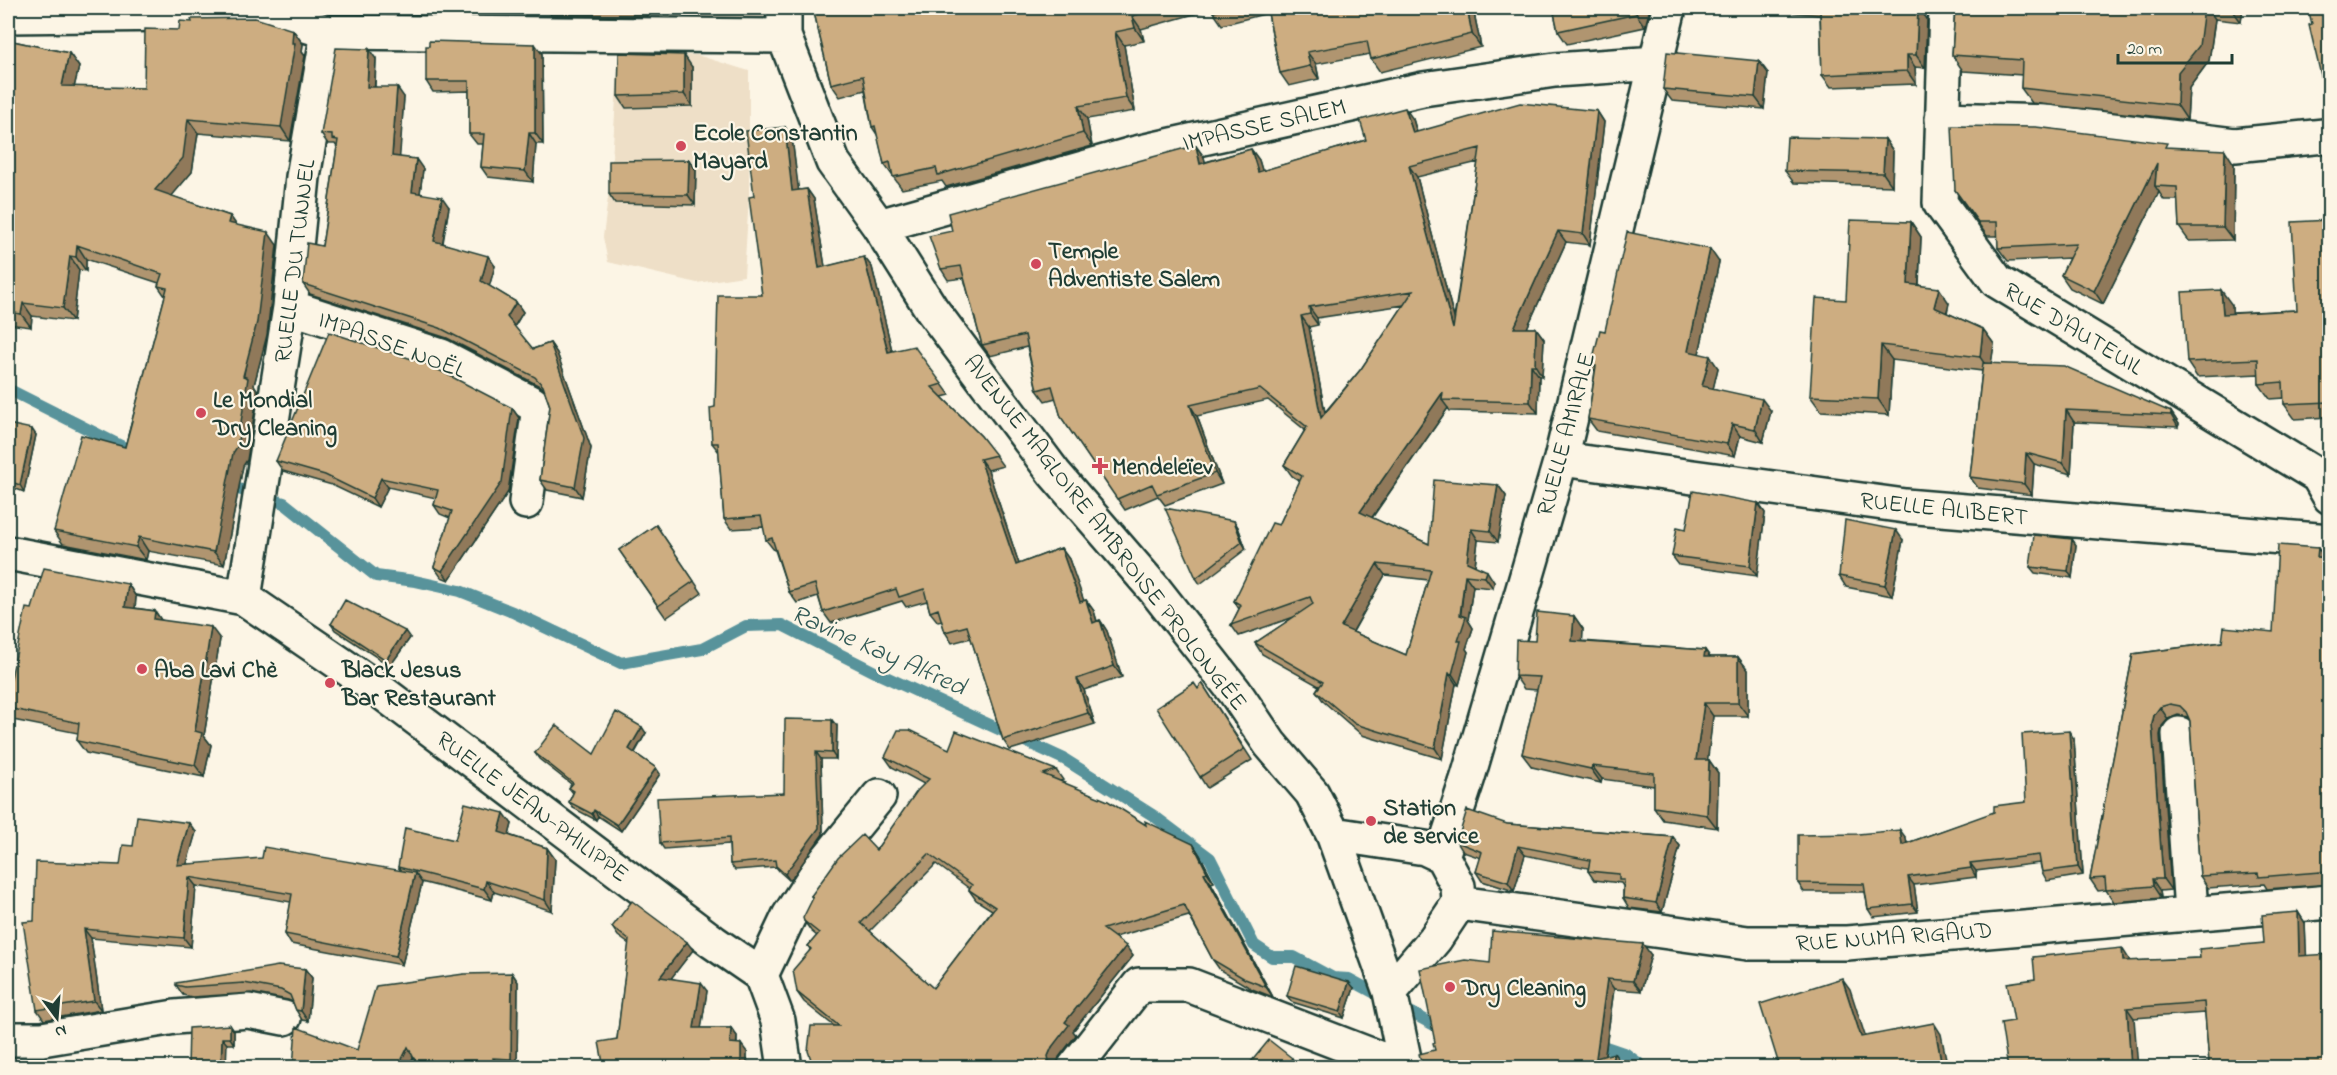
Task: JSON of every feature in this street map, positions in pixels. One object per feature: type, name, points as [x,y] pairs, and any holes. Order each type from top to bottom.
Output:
[{"type":"street","name":"RUELLE AMIRALE","points":[[1442,856],[1468,777],[1561,459],[1669,8]]},
{"type":"street","name":"RUE D'AUTEUIL","points":[[1946,8],[1940,203],[1997,281],[2318,476],[2330,497]]},
{"type":"street","points":[[8,16],[266,10],[328,32],[784,22]]},
{"type":"street","name":"AVENUE MAGLOIRE AMBROISE PROLONGÉE","points":[[784,22],[832,162],[879,225],[932,310],[1054,473],[1155,590],[1235,692],[1270,744],[1312,793],[1333,834],[1390,992],[1405,1068]]},
{"type":"street","name":"RUELLE DU TUNNEL","points":[[244,598],[290,307],[303,177],[328,32]]},
{"type":"street","name":"IMPASSE SALEM","points":[[879,225],[1136,153],[1423,89],[1555,69],[1657,63]]},
{"type":"street","points":[[1942,119],[2047,122],[2235,145],[2324,136]]},
{"type":"street","name":"IMPASSE NOËL","points":[[290,307],[441,356],[533,404],[538,414],[526,502]]},
{"type":"street","name":"RUELLE ALIBERT","points":[[1561,459],[1905,506],[2330,541]]},
{"type":"street","name":"RUELLE JEAN-PHILIPPE","points":[[8,553],[244,598],[379,690],[713,942],[761,975]]},
{"type":"street","points":[[2179,734],[2191,912]]},
{"type":"street","points":[[785,1068],[778,1021],[761,975],[789,916],[820,868],[879,796]]},
{"type":"street","points":[[1333,834],[1425,848],[1442,856],[1458,886],[1459,903],[1435,939],[1390,992]]},
{"type":"street","name":"RUE NUMA RIGAUD","points":[[1459,903],[1748,943],[1847,943],[2330,902]]},
{"type":"street","points":[[1074,1068],[1139,985],[1189,985],[1405,1068]]},
{"type":"street","points":[[8,1039],[42,1040],[175,1017],[248,1011],[284,1018]]},
{"type":"shaded area","points":[[551,8],[766,8],[766,20],[551,19]]},
{"type":"shaded area","name":"Ecole Constantin Mayard","points":[[619,54],[639,57],[697,55],[749,71],[749,197],[744,276],[697,283],[608,262],[603,237],[611,174]]},
{"type":"building","points":[[813,8],[1163,8],[1132,16],[1135,28],[1115,32],[1126,98],[1078,106],[1083,133],[938,175],[936,168],[893,177],[890,162],[884,164],[875,126],[872,127],[863,76],[831,84]]},
{"type":"building","points":[[1212,8],[1232,8],[1213,12]]},
{"type":"building","points":[[1267,8],[1467,8],[1472,34],[1371,59],[1367,41],[1307,52],[1310,66],[1280,73]]},
{"type":"building","points":[[1553,8],[1638,8],[1636,14],[1558,31]]},
{"type":"building","points":[[1820,8],[1918,8],[1916,55],[1907,55],[1907,71],[1822,75]]},
{"type":"building","points":[[1955,8],[2204,8],[2199,46],[2178,72],[2177,105],[2021,88],[2022,60],[1952,55]]},
{"type":"building","points":[[2308,8],[2330,8],[2329,109],[2309,25],[2312,24]]},
{"type":"building","points":[[255,18],[293,30],[292,43],[295,43],[281,127],[188,119],[183,158],[155,190],[230,216],[228,223],[268,232],[257,322],[243,376],[248,378],[237,447],[233,453],[214,552],[139,537],[136,547],[54,531],[81,435],[125,447],[167,288],[158,286],[162,274],[77,245],[76,257],[70,256],[63,308],[23,303],[21,314],[8,312],[8,40],[69,53],[62,86],[144,88],[145,29],[179,30],[180,21],[192,22],[191,19]]},
{"type":"building","points":[[429,41],[535,44],[535,133],[529,133],[525,171],[481,167],[484,134],[469,134],[469,81],[426,81],[426,46],[429,46]]},
{"type":"building","points":[[336,48],[369,49],[367,87],[397,87],[392,156],[416,159],[412,192],[442,197],[434,241],[488,256],[481,281],[516,302],[507,317],[533,349],[550,343],[584,438],[575,487],[540,480],[550,406],[543,386],[535,377],[440,328],[303,284],[307,243],[322,246],[338,140],[332,139],[332,135],[321,134]]},
{"type":"building","points":[[1667,52],[1759,61],[1755,97],[1663,89]]},
{"type":"building","points":[[619,53],[684,55],[684,94],[618,96]]},
{"type":"building","points":[[1520,103],[1597,111],[1583,234],[1558,231],[1514,328],[1536,328],[1535,365],[1531,365],[1530,402],[1442,400],[1443,392],[1360,512],[1429,544],[1434,480],[1498,485],[1490,531],[1471,529],[1467,562],[1487,571],[1485,577],[1465,575],[1460,615],[1466,617],[1458,641],[1461,641],[1452,674],[1449,673],[1435,748],[1355,724],[1316,691],[1323,682],[1255,643],[1313,604],[1310,597],[1231,625],[1241,605],[1234,601],[1272,523],[1279,525],[1302,476],[1284,465],[1307,427],[1260,389],[1190,405],[1215,473],[1157,494],[1152,484],[1117,499],[1061,417],[1052,386],[1037,390],[1025,335],[982,345],[961,266],[941,269],[929,236],[952,231],[948,213],[1196,146],[1200,164],[1251,149],[1258,172],[1366,140],[1360,120],[1405,108],[1413,133]],"holes":[[[1480,148],[1453,329],[1409,166]],[[1413,291],[1361,369],[1321,418],[1301,316],[1310,314],[1309,307]],[[1377,564],[1431,570],[1406,655],[1341,627]]]},
{"type":"building","points":[[1952,126],[2036,127],[2167,143],[2165,147],[2225,150],[2223,227],[2179,227],[2177,187],[2155,186],[2157,163],[2094,291],[2061,275],[2076,244],[1998,248],[1997,222],[1978,222],[1955,190]]},
{"type":"building","points":[[785,127],[792,191],[807,189],[819,268],[864,257],[888,352],[914,346],[942,384],[932,387],[981,436],[996,455],[980,459],[1016,565],[1061,548],[1080,602],[1086,600],[1093,623],[1100,620],[1114,666],[1077,679],[1088,713],[1003,740],[967,626],[945,632],[938,609],[930,612],[924,589],[899,597],[896,589],[823,612],[815,584],[789,592],[772,538],[766,540],[761,516],[724,519],[718,443],[712,443],[710,408],[715,407],[718,295],[762,295],[749,197],[754,196],[746,131]]},
{"type":"building","points":[[1787,137],[1885,139],[1883,173],[1785,171]]},
{"type":"building","points":[[689,160],[688,195],[609,194],[609,161]]},
{"type":"building","points":[[1850,220],[1911,222],[1908,284],[1939,288],[1934,307],[1983,329],[1980,357],[1881,345],[1878,399],[1810,396],[1816,298],[1846,300]]},
{"type":"building","points":[[2330,220],[2330,402],[2284,404],[2283,382],[2259,384],[2258,359],[2187,362],[2182,292],[2221,290],[2223,314],[2297,310],[2292,222]]},
{"type":"building","points":[[1627,232],[1710,249],[1688,351],[1710,356],[1702,386],[1762,399],[1755,429],[1732,424],[1727,444],[1588,419],[1596,366],[1591,366],[1600,330],[1605,331]]},
{"type":"building","points":[[329,332],[427,364],[512,408],[502,482],[442,571],[434,567],[452,511],[434,505],[438,490],[381,478],[372,498],[325,475],[276,461]]},
{"type":"building","points":[[1983,363],[2064,366],[2171,412],[2171,415],[2066,410],[2063,463],[2026,453],[2024,484],[1970,477]]},
{"type":"building","points":[[8,424],[32,429],[20,485],[8,481]]},
{"type":"building","points":[[1693,491],[1758,503],[1750,566],[1672,556],[1677,527],[1686,529]]},
{"type":"building","points":[[1165,508],[1234,521],[1242,542],[1196,578]]},
{"type":"building","points":[[1845,520],[1896,530],[1885,585],[1839,576]]},
{"type":"building","points":[[656,525],[694,581],[658,606],[619,550]]},
{"type":"building","points":[[2034,535],[2072,539],[2068,571],[2030,567]]},
{"type":"building","points":[[2278,545],[2318,548],[2317,557],[2330,558],[2330,874],[2320,872],[2259,877],[2258,873],[2200,876],[2190,721],[2180,706],[2170,704],[2160,707],[2154,715],[2152,724],[2163,879],[2152,879],[2153,886],[2106,890],[2105,878],[2090,879],[2133,654],[2222,642],[2224,627],[2273,632]]},
{"type":"building","points":[[44,568],[128,584],[125,607],[155,611],[154,619],[211,627],[195,731],[202,733],[195,765],[77,741],[79,723],[8,708],[8,692],[26,608],[32,609]]},
{"type":"building","points":[[345,600],[405,631],[386,660],[331,624]]},
{"type":"building","points":[[1537,612],[1574,616],[1572,641],[1705,650],[1704,657],[1738,657],[1738,703],[1704,703],[1696,760],[1709,760],[1707,815],[1654,807],[1654,773],[1592,766],[1591,769],[1522,754],[1540,677],[1515,676],[1516,640],[1535,641]]},
{"type":"building","points":[[1194,683],[1198,689],[1202,683],[1244,749],[1200,777],[1156,708]]},
{"type":"building","points":[[616,712],[642,727],[629,749],[656,768],[617,825],[594,810],[592,814],[569,802],[574,791],[569,788],[573,783],[535,753],[556,725],[594,754]]},
{"type":"building","points":[[785,719],[832,720],[832,753],[816,752],[819,828],[785,874],[776,866],[775,860],[730,864],[729,838],[660,843],[657,798],[784,793]]},
{"type":"building","points":[[898,730],[910,730],[949,749],[956,731],[1056,770],[1043,774],[1108,801],[1146,825],[1145,821],[1193,844],[1207,872],[1204,873],[1266,987],[1245,979],[1213,960],[1184,905],[1103,929],[1126,946],[1065,1022],[1069,1025],[1048,1056],[1049,1068],[1039,1068],[1032,1062],[1028,1068],[814,1068],[808,1051],[811,1026],[839,1026],[797,992],[793,970],[811,949],[808,946],[819,933],[803,918],[813,898],[811,896],[838,858],[862,835],[876,850],[917,791],[929,779],[885,757]],"holes":[[[929,854],[972,885],[969,890],[995,907],[933,988],[861,923]]]},
{"type":"building","points":[[2069,731],[2078,867],[2042,872],[2039,855],[1970,863],[1971,868],[1908,877],[1912,904],[1868,909],[1864,884],[1798,883],[1798,835],[1858,834],[1900,830],[1902,845],[1994,812],[1994,806],[2026,802],[2022,734]]},
{"type":"building","points":[[465,803],[504,813],[499,832],[547,848],[545,900],[486,881],[484,889],[398,867],[405,828],[455,840]]},
{"type":"building","points":[[1467,810],[1507,824],[1673,837],[1656,903],[1623,898],[1624,880],[1619,880],[1619,874],[1588,871],[1590,860],[1518,846],[1508,882],[1476,872],[1482,852],[1457,842]]},
{"type":"building","points":[[137,816],[189,823],[177,865],[262,858],[264,847],[415,873],[396,956],[285,934],[292,894],[189,877],[184,938],[84,929],[94,1001],[37,1010],[23,922],[34,921],[36,862],[120,865],[123,845],[133,846]]},
{"type":"building","points":[[632,901],[687,942],[660,977],[701,983],[694,1028],[731,1028],[730,1043],[741,1044],[741,1068],[604,1068],[599,1042],[617,1039],[629,940],[612,927]]},
{"type":"building","points":[[2298,912],[2299,956],[2330,954],[2330,1068],[2195,1068],[2194,1064],[2209,1062],[2204,1002],[2127,1008],[2131,1068],[2008,1068],[2001,1023],[2014,1021],[2007,983],[2035,979],[2033,957],[2122,948],[2123,961],[2200,958],[2199,949],[2264,943],[2262,915]]},
{"type":"building","points":[[1492,931],[1643,944],[1633,981],[1607,979],[1596,1058],[1614,1053],[1610,1068],[1423,1068],[1419,1054],[1435,1050],[1433,1043],[1435,1042],[1420,969],[1465,960],[1490,963]]},
{"type":"building","points":[[278,966],[305,969],[301,1011],[296,1010],[290,995],[281,990],[244,983],[185,987],[176,985],[176,983]]},
{"type":"building","points":[[1296,966],[1349,982],[1340,1012],[1287,996]]},
{"type":"building","points":[[512,973],[511,1059],[493,1058],[494,1068],[419,1068],[408,1047],[399,1065],[406,1068],[293,1068],[296,1027],[357,1050],[376,986],[464,974]]},
{"type":"building","points":[[1842,978],[1861,1037],[1934,1023],[1942,1066],[1934,1068],[1780,1068],[1760,1004]]},
{"type":"building","points":[[230,1025],[230,1038],[222,1038],[221,1068],[188,1068],[189,1028]]},
{"type":"building","points":[[1269,1040],[1292,1058],[1284,1068],[1246,1068]]},
{"type":"waterway","name":"Ravine Kay Alfred","points":[[8,389],[135,453]]},
{"type":"waterway","name":"Ravine Kay Alfred","points":[[225,485],[284,503],[376,576],[415,581],[460,591],[515,613],[621,663],[702,649],[746,626],[782,625],[877,673],[1064,759],[1154,816],[1210,858],[1254,945],[1272,957],[1294,957],[1333,978],[1349,979],[1436,1026],[1445,1026]]},
{"type":"waterway","name":"Ravine Kay Alfred","points":[[1591,1042],[1626,1054],[1645,1068]]},
{"type":"place","name":"Ecole Constantin Mayard","points":[[681,146]]},
{"type":"place","name":"Temple Adventiste Salem","points":[[1036,264]]},
{"type":"place","name":"Le Mondial Dry Cleaning","points":[[201,413]]},
{"type":"place","name":"Mendeleïev","points":[[1100,466]]},
{"type":"place","name":"Aba Lavi Chè","points":[[142,669]]},
{"type":"place","name":"Black Jesus Bar Restaurant","points":[[330,683]]},
{"type":"place","name":"Station de service","points":[[1371,821]]},
{"type":"place","name":"Dry Cleaning","points":[[1450,987]]}]
